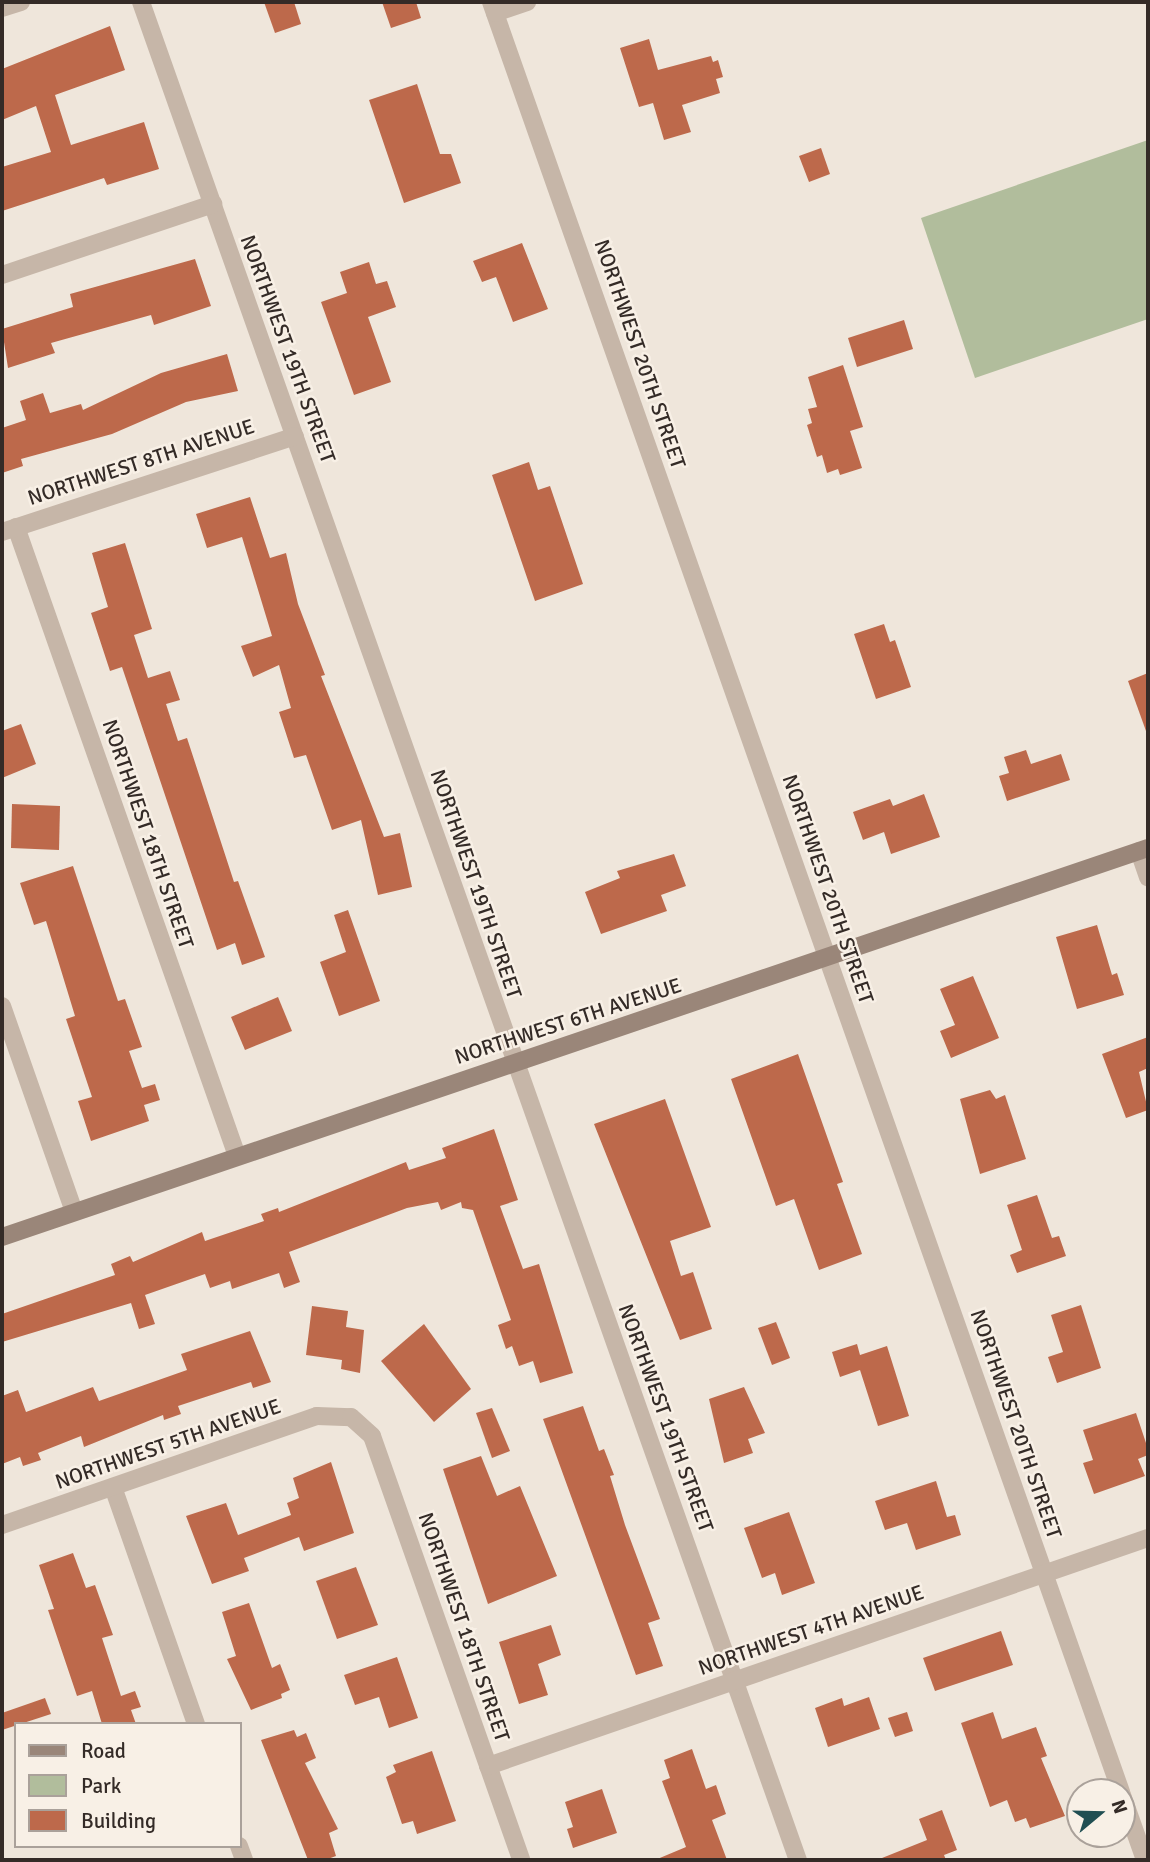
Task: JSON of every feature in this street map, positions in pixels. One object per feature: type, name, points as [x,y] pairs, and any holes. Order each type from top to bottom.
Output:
[{"type":"street","points":[[2,8],[21,2]]},
{"type":"street","name":"NORTHWEST 19TH STREET","points":[[141,2],[798,1860]]},
{"type":"street","points":[[493,7],[527,2]]},
{"type":"street","name":"NORTHWEST 20TH STREET","points":[[493,7],[1116,1778]]},
{"type":"street","points":[[2,275],[213,204]]},
{"type":"street","name":"NORTHWEST 8TH AVENUE","points":[[9,530],[295,436]]},
{"type":"street","name":"NORTHWEST 18TH STREET","points":[[9,530],[237,1156]]},
{"type":"street","points":[[1144,849],[1148,877]]},
{"type":"street","name":"NORTHWEST 6TH AVENUE","points":[[2,1237],[1144,849]]},
{"type":"street","points":[[2,1006],[74,1212]]},
{"type":"street","name":"NORTHWEST 5TH AVENUE","points":[[2,1525],[317,1416],[351,1418]]},
{"type":"street","name":"NORTHWEST 18TH STREET","points":[[351,1418],[372,1436],[521,1860]]},
{"type":"street","points":[[113,1487],[195,1722]]},
{"type":"street","name":"NORTHWEST 4TH AVENUE","points":[[488,1766],[1148,1538]]},
{"type":"street","name":"NORTHWEST 20TH STREET","points":[[1136,1835],[1145,1860]]},
{"type":"green space","points":[[1148,140],[1148,319],[975,378],[921,218]]},
{"type":"building","points":[[264,2],[294,2],[301,24],[275,33]]},
{"type":"building","points":[[382,2],[416,2],[421,18],[391,28]]},
{"type":"building","points":[[110,26],[125,70],[55,95],[71,145],[144,122],[159,169],[107,185],[104,178],[2,211],[2,167],[51,152],[36,106],[2,120],[2,69]]},
{"type":"building","points":[[649,39],[658,70],[711,56],[713,62],[718,60],[723,77],[716,79],[720,93],[682,105],[691,132],[664,140],[653,103],[639,107],[620,48]]},
{"type":"building","points":[[417,84],[440,154],[451,154],[461,183],[404,203],[369,100]]},
{"type":"building","points":[[821,148],[830,174],[809,182],[799,156]]},
{"type":"building","points":[[522,243],[548,309],[513,322],[496,277],[482,282],[473,261]]},
{"type":"building","points":[[195,259],[211,306],[154,325],[151,315],[51,343],[55,353],[8,368],[2,329],[73,307],[70,294]]},
{"type":"building","points":[[369,262],[376,284],[387,281],[396,307],[368,317],[391,382],[354,395],[321,302],[347,293],[340,272]]},
{"type":"building","points":[[904,320],[913,349],[857,367],[848,338]]},
{"type":"building","points":[[227,354],[238,391],[186,402],[112,434],[21,459],[23,466],[2,473],[2,428],[26,420],[20,401],[43,393],[50,413],[81,404],[83,410],[161,373]]},
{"type":"building","points":[[843,365],[863,427],[850,431],[862,468],[840,475],[838,469],[827,473],[822,455],[817,457],[807,425],[812,423],[808,409],[817,407],[808,377]]},
{"type":"building","points":[[529,462],[538,490],[550,486],[583,584],[535,601],[492,475]]},
{"type":"building","points":[[250,497],[270,558],[286,553],[298,604],[325,675],[321,676],[384,837],[400,833],[412,887],[378,895],[361,820],[332,830],[306,755],[294,758],[279,712],[291,708],[279,665],[253,677],[241,646],[272,636],[242,537],[207,548],[196,514]]},
{"type":"building","points":[[125,543],[152,629],[134,635],[148,678],[170,671],[180,700],[166,704],[178,741],[187,738],[234,882],[238,881],[265,957],[242,965],[235,943],[217,950],[122,667],[110,671],[91,613],[108,607],[92,553]]},
{"type":"building","points":[[884,624],[890,642],[895,640],[911,687],[876,699],[854,634]]},
{"type":"building","points":[[1148,673],[1148,731],[1146,731],[1128,681]]},
{"type":"building","points":[[21,724],[36,764],[2,778],[2,731]]},
{"type":"building","points":[[1026,750],[1031,764],[1061,754],[1070,780],[1007,801],[999,776],[1009,773],[1004,757]]},
{"type":"building","points":[[924,794],[940,837],[891,854],[884,832],[863,840],[853,812],[890,799],[893,806]]},
{"type":"building","points":[[12,804],[60,806],[59,850],[11,848]]},
{"type":"building","points":[[674,854],[686,886],[661,895],[667,911],[601,934],[585,892],[620,878],[617,871]]},
{"type":"building","points":[[73,866],[118,1001],[125,999],[142,1047],[129,1051],[142,1088],[155,1084],[160,1100],[144,1105],[149,1121],[91,1141],[78,1101],[92,1097],[66,1019],[75,1016],[46,921],[34,925],[20,883]]},
{"type":"building","points":[[348,910],[380,1001],[339,1016],[320,962],[346,952],[334,915]]},
{"type":"building","points":[[1097,925],[1112,975],[1117,973],[1124,995],[1077,1009],[1056,937]]},
{"type":"building","points":[[973,976],[999,1038],[951,1058],[940,1031],[955,1025],[940,989]]},
{"type":"building","points":[[278,997],[292,1031],[245,1050],[231,1017]]},
{"type":"building","points":[[1148,1037],[1148,1068],[1139,1072],[1148,1110],[1126,1118],[1102,1054]]},
{"type":"building","points":[[798,1054],[843,1182],[837,1184],[862,1254],[819,1270],[794,1199],[776,1206],[731,1079]]},
{"type":"building","points":[[990,1090],[996,1099],[1005,1095],[1026,1159],[980,1174],[960,1099]]},
{"type":"building","points":[[665,1099],[711,1227],[670,1241],[681,1276],[693,1272],[712,1329],[680,1340],[594,1124]]},
{"type":"building","points":[[494,1129],[518,1200],[500,1206],[523,1269],[539,1264],[573,1373],[540,1383],[533,1361],[519,1366],[512,1346],[506,1349],[498,1325],[511,1320],[473,1210],[462,1208],[461,1202],[441,1210],[438,1202],[407,1208],[289,1252],[300,1282],[284,1288],[279,1273],[232,1289],[230,1281],[210,1288],[205,1274],[145,1295],[155,1324],[139,1329],[131,1303],[2,1342],[2,1314],[115,1275],[111,1264],[130,1256],[133,1262],[202,1232],[205,1241],[264,1221],[261,1214],[278,1208],[279,1212],[406,1162],[409,1170],[446,1158],[442,1148]]},
{"type":"building","points":[[1037,1195],[1052,1238],[1059,1236],[1066,1256],[1017,1273],[1010,1255],[1022,1250],[1007,1205]]},
{"type":"building","points":[[1081,1305],[1101,1368],[1057,1383],[1048,1357],[1063,1352],[1051,1315]]},
{"type":"building","points":[[312,1306],[348,1311],[346,1327],[364,1330],[360,1373],[341,1369],[342,1360],[306,1355]]},
{"type":"building","points":[[776,1322],[790,1358],[772,1365],[758,1328]]},
{"type":"building","points":[[424,1324],[471,1389],[434,1422],[381,1361]]},
{"type":"building","points":[[250,1331],[271,1382],[253,1388],[251,1382],[178,1406],[181,1414],[164,1420],[163,1415],[84,1447],[81,1436],[38,1453],[41,1460],[23,1466],[20,1457],[2,1464],[2,1396],[18,1390],[26,1412],[93,1387],[99,1401],[187,1370],[181,1354]]},
{"type":"building","points":[[857,1344],[860,1355],[887,1346],[909,1416],[878,1426],[860,1370],[840,1377],[832,1352]]},
{"type":"building","points":[[744,1387],[765,1433],[748,1439],[753,1453],[724,1463],[709,1399]]},
{"type":"building","points":[[583,1406],[599,1451],[604,1449],[614,1475],[610,1476],[625,1525],[660,1619],[648,1623],[663,1666],[636,1675],[543,1419]]},
{"type":"building","points":[[492,1408],[510,1451],[492,1458],[476,1413]]},
{"type":"building","points":[[1136,1413],[1148,1449],[1148,1455],[1138,1459],[1145,1476],[1094,1494],[1083,1463],[1093,1460],[1083,1430]]},
{"type":"building","points":[[481,1456],[497,1496],[520,1486],[557,1576],[488,1604],[443,1469]]},
{"type":"building","points":[[331,1462],[354,1533],[304,1551],[299,1537],[244,1558],[249,1571],[212,1584],[186,1516],[226,1503],[238,1535],[291,1515],[287,1503],[299,1498],[293,1478]]},
{"type":"building","points":[[936,1481],[947,1517],[955,1515],[961,1535],[916,1550],[907,1523],[885,1530],[875,1501]]},
{"type":"building","points":[[789,1512],[815,1583],[782,1595],[775,1573],[762,1578],[744,1528]]},
{"type":"building","points":[[73,1553],[86,1588],[95,1585],[113,1635],[102,1638],[121,1696],[135,1691],[141,1707],[131,1710],[135,1722],[101,1722],[92,1691],[77,1696],[48,1610],[54,1609],[39,1565]]},
{"type":"building","points":[[356,1567],[378,1625],[337,1639],[316,1581]]},
{"type":"building","points":[[249,1603],[272,1668],[280,1664],[290,1690],[281,1694],[282,1698],[251,1710],[227,1659],[236,1656],[222,1612]]},
{"type":"building","points":[[551,1625],[561,1655],[538,1664],[548,1695],[519,1704],[499,1642]]},
{"type":"building","points":[[1001,1631],[1013,1665],[935,1691],[923,1658]]},
{"type":"building","points":[[397,1657],[418,1718],[389,1728],[379,1697],[355,1705],[344,1675]]},
{"type":"building","points":[[869,1697],[880,1729],[828,1747],[815,1708],[842,1698],[844,1706]]},
{"type":"building","points":[[45,1698],[51,1714],[26,1722],[14,1722],[14,1726],[2,1730],[2,1713]]},
{"type":"building","points":[[907,1712],[913,1731],[895,1737],[888,1718]]},
{"type":"building","points":[[993,1712],[1002,1739],[1036,1727],[1047,1756],[1041,1758],[1065,1816],[1030,1828],[1026,1818],[1015,1822],[1007,1800],[990,1807],[961,1723]]},
{"type":"building","points":[[294,1730],[297,1737],[306,1733],[316,1758],[305,1763],[338,1829],[329,1833],[336,1856],[325,1860],[308,1860],[261,1740]]},
{"type":"building","points":[[692,1749],[706,1789],[716,1785],[726,1814],[712,1820],[727,1860],[655,1860],[686,1847],[662,1781],[670,1778],[664,1760]]},
{"type":"building","points":[[432,1751],[456,1821],[417,1834],[413,1821],[402,1824],[386,1777],[396,1772],[393,1765]]},
{"type":"building","points":[[602,1789],[617,1833],[573,1848],[567,1829],[573,1827],[565,1802]]},
{"type":"building","points":[[942,1810],[957,1850],[944,1855],[946,1860],[877,1860],[927,1840],[919,1819]]}]
